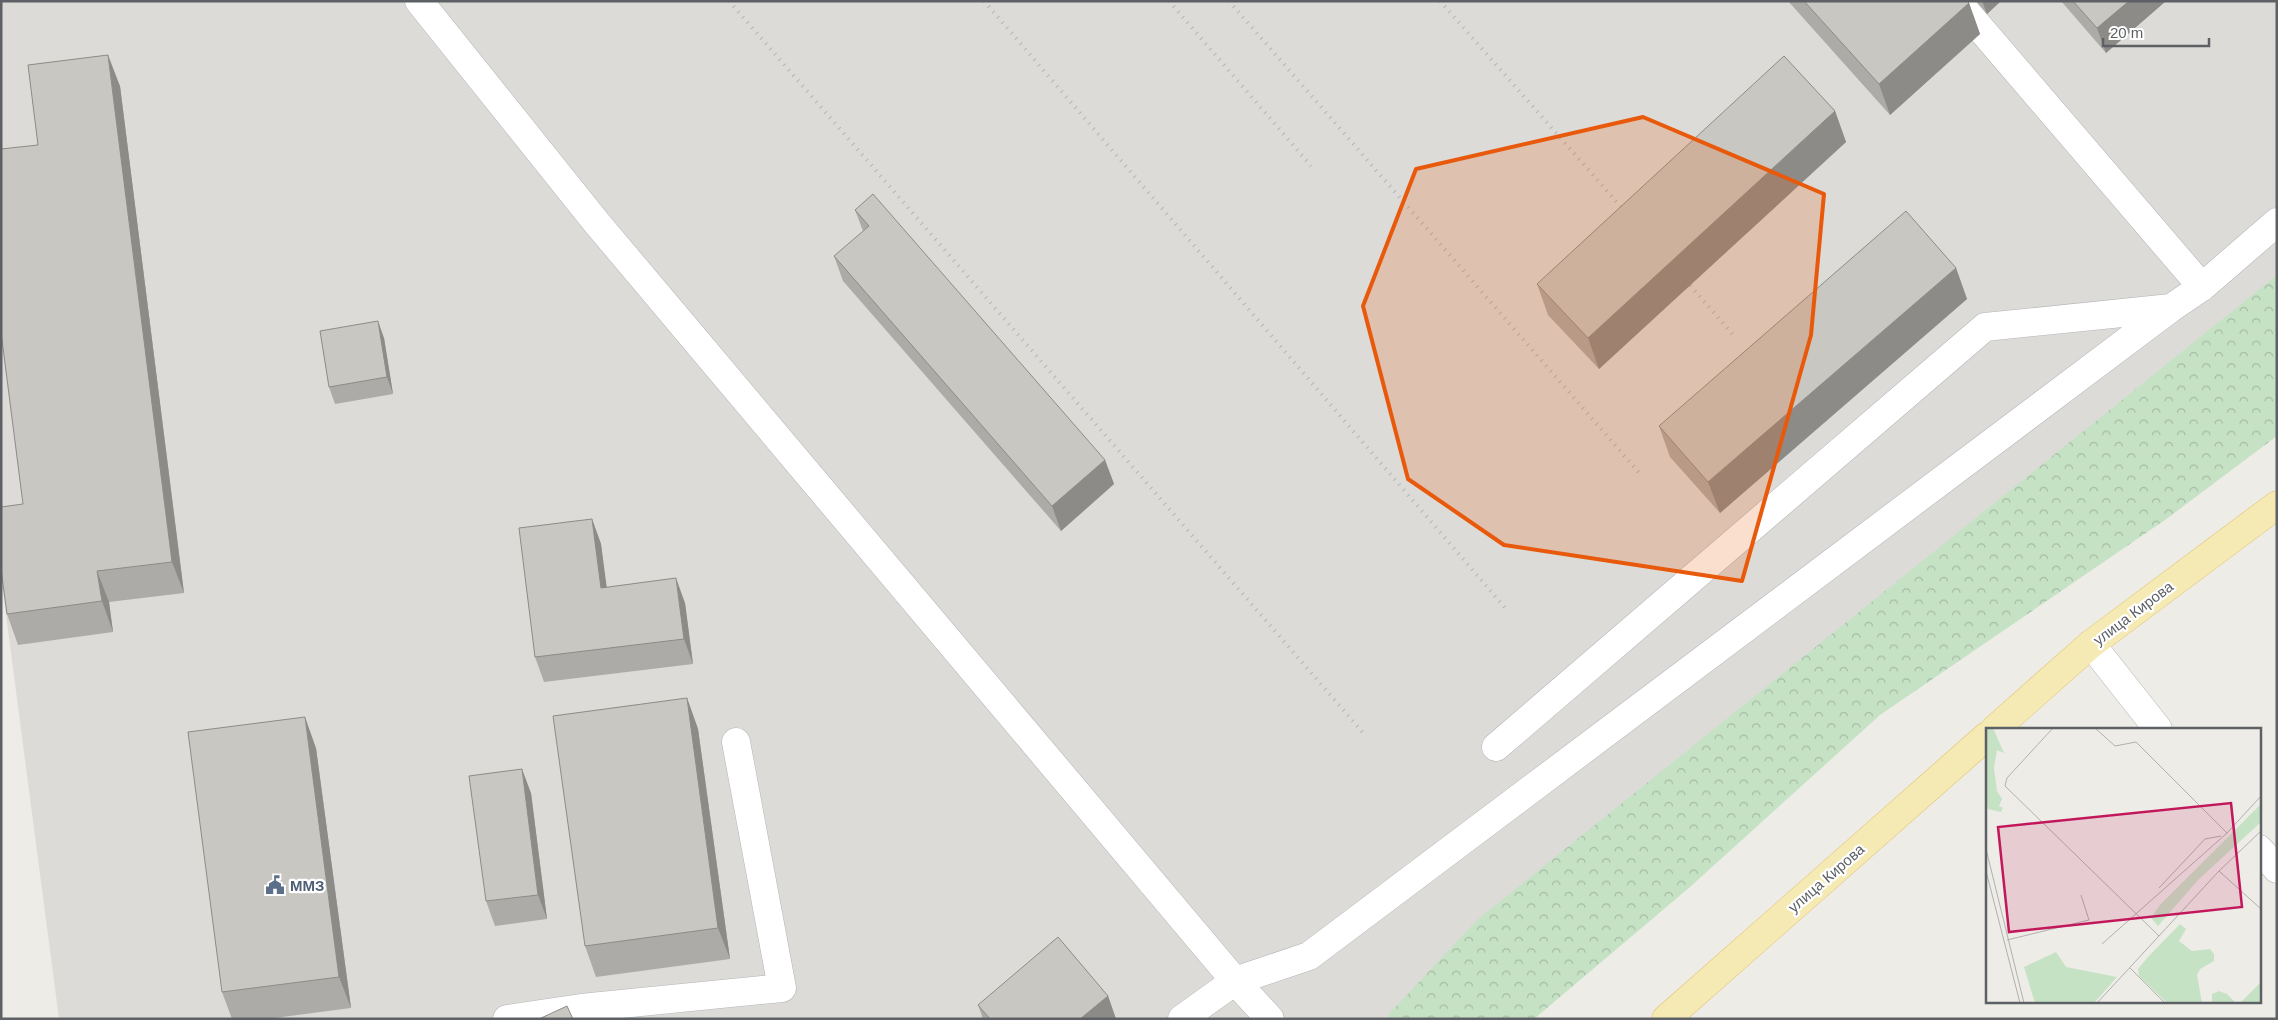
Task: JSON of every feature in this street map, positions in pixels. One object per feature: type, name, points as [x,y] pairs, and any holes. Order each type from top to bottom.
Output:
[{"type":"main road","name":"улица Кирова","points":[[1996,728],[2091,644],[2277,505]]},
{"type":"main road","name":"улица Кирова","points":[[1666,1019],[1986,737]]},
{"type":"lane","points":[[419,1],[596,222],[1235,981],[1270,1019]]},
{"type":"lane","points":[[1957,1],[2202,287]]},
{"type":"lane","points":[[1182,1019],[1235,981],[1309,956],[2171,308],[2202,287],[2277,222]]},
{"type":"lane","points":[[1496,747],[1985,327],[2171,308]]},
{"type":"lane","points":[[2091,644],[2157,728]]},
{"type":"lane","points":[[507,1019],[580,1008],[782,988],[736,742]]},
{"type":"lane","points":[[2260,849],[2277,869]]},
{"type":"highlighted area","points":[[1643,117],[1824,194],[1811,335],[1742,581],[1504,545],[1408,479],[1363,306],[1416,169]]},
{"type":"shaded area","points":[[1,1],[2277,1],[2277,308],[1439,1019],[59,1019],[1,577]]},
{"type":"green space","points":[[2277,275],[2277,436],[2165,520],[1880,715],[1690,887],[1534,1019],[1388,1019],[1389,1014],[1477,920]]},
{"type":"building","points":[[1804,1],[1967,1],[1969,3],[1879,84]]},
{"type":"building","points":[[2073,1],[2129,1],[2097,28]]},
{"type":"building","points":[[108,55],[172,562],[97,571],[102,601],[7,614],[1,569],[1,507],[23,504],[1,332],[1,149],[38,145],[28,65]]},
{"type":"building","points":[[1784,56],[1835,111],[1588,338],[1537,284]]},
{"type":"building","points":[[873,194],[1105,460],[1052,506],[834,256],[869,226],[855,210]]},
{"type":"building","points":[[1906,211],[1956,268],[1708,482],[1659,426]]},
{"type":"building","points":[[378,321],[387,377],[329,387],[320,331]]},
{"type":"building","points":[[592,519],[601,588],[676,578],[684,639],[535,657],[519,528]]},
{"type":"building","points":[[687,698],[718,928],[585,946],[553,716]]},
{"type":"building","name":"ММЗ","points":[[305,717],[339,977],[222,992],[188,732]]},
{"type":"building","points":[[522,769],[538,895],[486,901],[469,776]]},
{"type":"building","points":[[1058,937],[1108,996],[1080,1019],[990,1019],[978,1005]]},
{"type":"building","points":[[567,1006],[573,1019],[539,1019]]},
{"type":"railway","points":[[729,1],[1365,735]]},
{"type":"railway","points":[[984,1],[1506,609]]},
{"type":"railway","points":[[1169,1],[1311,166]]},
{"type":"railway","points":[[1229,1],[1641,475]]},
{"type":"railway","points":[[1440,1],[1630,217]]},
{"type":"railway","points":[[1681,275],[1735,337]]},
{"type":"place","name":"ММЗ","points":[[275,885]]}]
